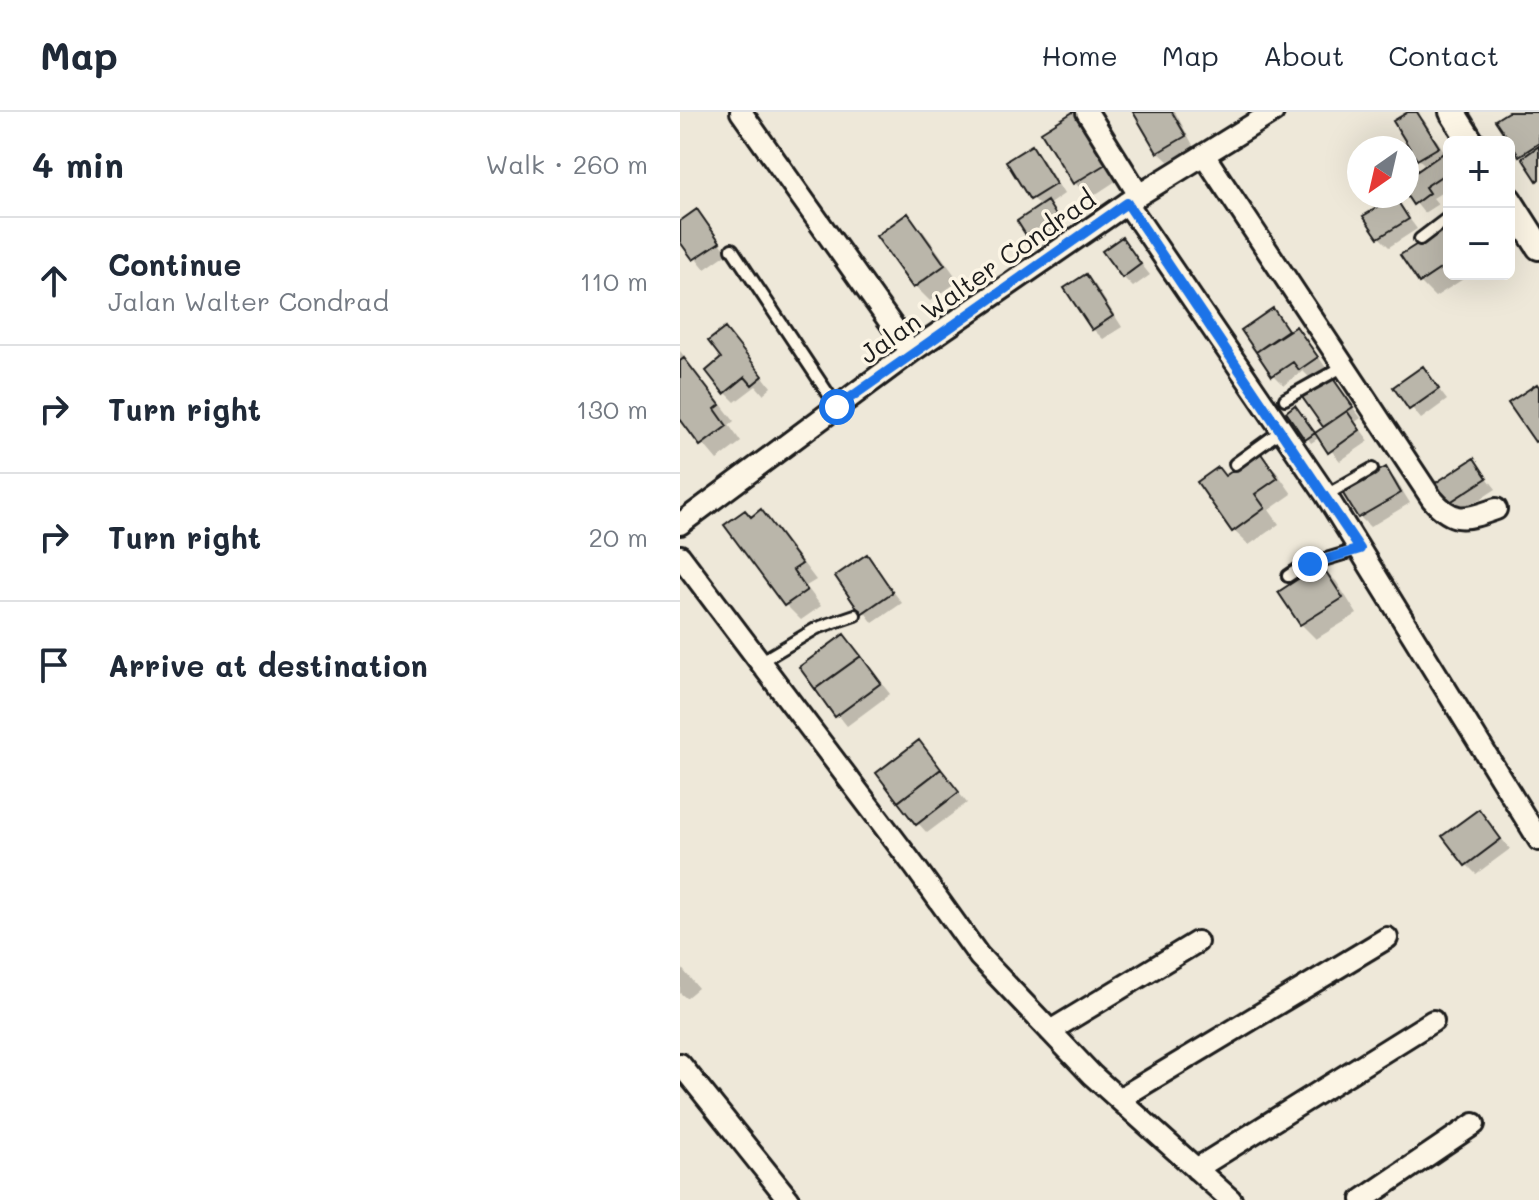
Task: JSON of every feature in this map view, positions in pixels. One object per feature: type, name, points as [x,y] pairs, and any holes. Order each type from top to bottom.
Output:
[{"type":"street","points":[[741,112],[911,352]]},
{"type":"street","points":[[1087,112],[1133,199],[1326,495],[1539,840]]},
{"type":"street","name":"Jalan Walter Condrad","points":[[680,524],[911,352],[1133,199],[1273,112]]},
{"type":"street","points":[[1452,112],[1467,136]]},
{"type":"street","points":[[1204,155],[1442,511],[1466,519],[1496,509]]},
{"type":"street","points":[[1514,208],[1539,247]]},
{"type":"street","points":[[680,556],[979,956],[1119,1099],[1231,1200]]},
{"type":"street","points":[[1119,1099],[1387,938]]},
{"type":"street","points":[[1050,1031],[1197,942]]},
{"type":"street","points":[[1196,1169],[1433,1021]]},
{"type":"street","points":[[680,1064],[789,1200]]},
{"type":"street","points":[[1362,1200],[1474,1124]]},
{"type":"lane","points":[[1420,239],[1443,222]]},
{"type":"lane","points":[[732,249],[837,407]]},
{"type":"lane","points":[[1285,399],[1344,366]]},
{"type":"lane","points":[[1235,464],[1282,430]]},
{"type":"lane","points":[[1326,495],[1372,469]]},
{"type":"lane","points":[[1288,576],[1303,566],[1360,549]]},
{"type":"lane","points":[[760,662],[817,628],[855,615]]},
{"type":"building","points":[[1077,112],[1109,162],[1073,184],[1041,132]]},
{"type":"building","points":[[1133,112],[1172,112],[1186,136],[1157,153]]},
{"type":"building","points":[[1408,112],[1417,112],[1439,147],[1419,159],[1419,136],[1402,136],[1393,121]]},
{"type":"building","points":[[1508,112],[1539,112],[1539,143],[1519,156],[1515,150],[1515,136],[1506,136],[1495,120]]},
{"type":"building","points":[[1032,145],[1056,184],[1030,200],[1006,161]]},
{"type":"building","points":[[1539,146],[1539,179],[1537,181],[1522,158]]},
{"type":"building","points":[[1443,153],[1443,175],[1425,187],[1429,193],[1419,200],[1419,170]]},
{"type":"building","points":[[1047,201],[1063,226],[1033,246],[1017,221]]},
{"type":"building","points":[[1376,208],[1402,208],[1409,219],[1378,238],[1363,216]]},
{"type":"building","points":[[697,209],[720,242],[693,260],[680,242],[680,221]]},
{"type":"building","points":[[908,213],[945,265],[913,288],[876,236]]},
{"type":"building","points":[[1443,228],[1443,267],[1419,283],[1400,255]]},
{"type":"building","points":[[1122,237],[1141,264],[1122,278],[1102,251]]},
{"type":"building","points":[[1086,274],[1113,316],[1092,330],[1064,288]]},
{"type":"building","points":[[1273,308],[1288,330],[1256,352],[1241,330]]},
{"type":"building","points":[[1296,326],[1318,357],[1299,370],[1293,362],[1272,376],[1256,352]]},
{"type":"building","points":[[725,328],[763,376],[752,385],[745,377],[724,394],[706,371],[721,358],[708,341]]},
{"type":"building","points":[[684,358],[720,405],[715,409],[727,426],[700,446],[680,419],[680,361]]},
{"type":"building","points":[[1423,366],[1439,389],[1409,410],[1393,387]]},
{"type":"building","points":[[1332,377],[1353,407],[1323,427],[1302,397]]},
{"type":"building","points":[[1537,384],[1539,440],[1535,442],[1508,403]]},
{"type":"building","points":[[1295,405],[1315,433],[1305,440],[1286,412]]},
{"type":"building","points":[[1347,411],[1360,430],[1328,453],[1315,433]]},
{"type":"building","points":[[1260,452],[1278,478],[1255,494],[1265,508],[1232,532],[1197,482],[1218,467],[1225,476]]},
{"type":"building","points":[[1474,458],[1487,478],[1447,504],[1434,484]]},
{"type":"building","points":[[1386,467],[1401,493],[1358,518],[1342,492]]},
{"type":"building","points":[[761,509],[802,564],[793,570],[807,590],[784,606],[724,525],[745,510],[751,517]]},
{"type":"building","points":[[867,554],[893,592],[861,614],[835,576]]},
{"type":"building","points":[[1321,564],[1343,598],[1300,625],[1278,592]]},
{"type":"building","points":[[844,634],[861,656],[815,689],[799,667]]},
{"type":"building","points":[[861,656],[881,683],[835,717],[815,689]]},
{"type":"building","points":[[919,740],[941,769],[898,802],[876,773]]},
{"type":"building","points":[[941,769],[959,792],[916,825],[898,802]]},
{"type":"building","points":[[1479,809],[1501,839],[1465,866],[1442,836]]},
{"type":"waterway","points":[[1467,112],[1481,136]]},
{"type":"waterway","points":[[1515,190],[1518,195]]},
{"type":"route","points":[[837,407],[911,352],[1127,203],[1360,549],[1310,564]]}]
